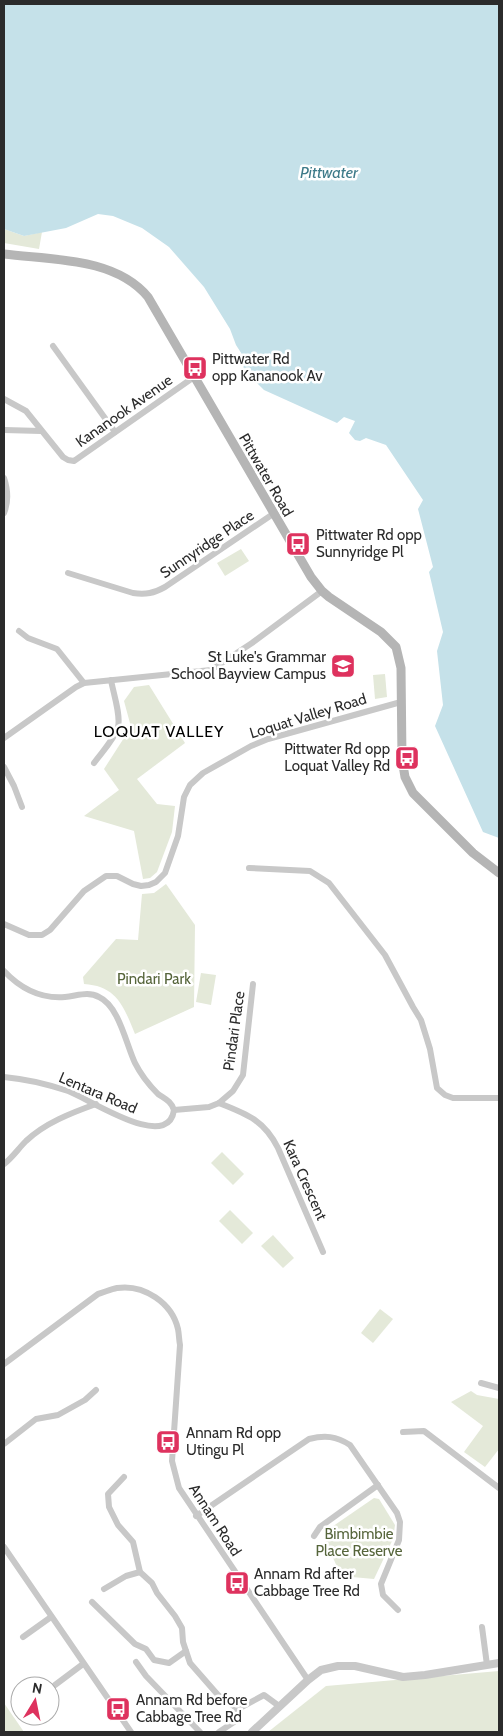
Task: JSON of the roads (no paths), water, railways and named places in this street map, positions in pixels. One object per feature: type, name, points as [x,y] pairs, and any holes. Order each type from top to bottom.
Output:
[{"type":"main road","name":"Pittwater Road","points":[[4,254],[91,266],[115,272],[130,280],[142,290],[152,304],[311,577],[322,591],[381,632],[396,647],[400,660],[403,768],[413,793],[473,853],[499,873]]},
{"type":"street","points":[[53,346],[116,432]]},
{"type":"street","name":"Kananook Avenue","points":[[4,399],[26,411],[62,457],[71,461],[76,460],[194,378]]},
{"type":"street","points":[[4,430],[41,431]]},
{"type":"street","points":[[4,478],[8,494],[4,513]]},
{"type":"street","name":"Sunnyridge Place","points":[[68,573],[133,593],[153,593],[165,588],[273,514]]},
{"type":"street","points":[[4,738],[84,683],[211,670],[252,643],[322,591]]},
{"type":"street","points":[[19,631],[28,638],[56,649],[84,683]]},
{"type":"street","points":[[94,764],[113,737],[118,726],[116,702],[111,680]]},
{"type":"street","name":"Loquat Valley Road","points":[[4,924],[24,934],[42,935],[50,930],[84,891],[106,876],[117,876],[137,885],[153,884],[165,872],[178,836],[186,790],[203,773],[251,746],[268,739],[401,702]]},
{"type":"street","points":[[4,767],[22,807]]},
{"type":"street","points":[[250,868],[310,871],[329,883],[385,955],[417,1014],[430,1049],[436,1088],[453,1098],[499,1098]]},
{"type":"street","points":[[4,971],[13,981],[39,995],[66,997],[90,994],[99,996],[107,1001],[114,1011],[135,1063],[144,1078],[159,1094],[170,1101],[174,1110],[209,1107],[216,1102],[219,1103]]},
{"type":"street","name":"Pindari Place","points":[[219,1103],[233,1091],[243,1075],[253,984]]},
{"type":"street","name":"Lentara Road","points":[[4,1077],[38,1082],[70,1092],[127,1120],[155,1126],[168,1124],[173,1117],[174,1110]]},
{"type":"street","name":"Kara Crescent","points":[[219,1103],[244,1112],[259,1122],[271,1134],[323,1252]]},
{"type":"street","points":[[4,1164],[26,1141],[46,1126],[72,1112],[96,1104]]},
{"type":"street","name":"Annam Road","points":[[4,1364],[98,1294],[116,1288],[136,1289],[149,1294],[163,1303],[172,1314],[178,1329],[180,1345],[172,1462],[179,1488],[196,1516],[308,1680]]},
{"type":"street","points":[[481,1383],[499,1388]]},
{"type":"street","points":[[4,1444],[36,1419],[58,1415],[85,1400],[96,1390]]},
{"type":"street","points":[[403,1432],[424,1431],[499,1488]]},
{"type":"street","points":[[196,1516],[308,1439],[323,1436],[340,1438],[350,1445],[397,1513],[400,1522],[399,1540],[381,1584],[383,1595],[398,1610]]},
{"type":"street","points":[[124,1477],[108,1494],[109,1506],[118,1525],[133,1542],[140,1572],[152,1583],[157,1593],[176,1616],[182,1628],[183,1642],[190,1663],[218,1695],[238,1710]]},
{"type":"street","points":[[314,1536],[320,1527],[378,1485]]},
{"type":"street","points":[[4,1547],[131,1732]]},
{"type":"street","points":[[104,1589],[126,1576],[140,1572]]},
{"type":"street","points":[[92,1602],[135,1644],[146,1649],[154,1660],[169,1663],[186,1651]]},
{"type":"street","points":[[23,1637],[51,1617]]},
{"type":"street","points":[[482,1627],[487,1665]]},
{"type":"street","points":[[136,1662],[146,1676],[200,1732]]},
{"type":"street","points":[[60,1681],[84,1664]]},
{"type":"street","points":[[252,1732],[321,1670],[338,1666],[355,1666],[403,1677],[499,1664]]},
{"type":"street","points":[[219,1732],[234,1722],[238,1710],[264,1696],[279,1706]]},
{"type":"water","name":"Pittwater","points":[[4,4],[499,4],[499,838],[483,832],[435,726],[443,705],[437,651],[443,632],[429,572],[433,567],[418,509],[423,500],[386,445],[366,438],[360,441],[355,440],[349,433],[355,421],[344,417],[337,423],[264,390],[243,369],[245,359],[236,345],[230,329],[204,287],[169,247],[142,228],[113,216],[98,214],[66,228],[24,236],[4,229]]},
{"type":"place","name":"Pittwater Rd opp Kananook Av","points":[[195,368]]},
{"type":"place","name":"Pittwater Rd opp Sunnyridge Pl","points":[[298,544]]},
{"type":"place","name":"St Luke's Grammar School Bayview Campus","points":[[343,666]]},
{"type":"place","name":"Pittwater Rd opp Loquat Valley Rd","points":[[407,758]]},
{"type":"place","name":"Annam Rd opp Utingu Pl","points":[[168,1442]]},
{"type":"place","name":"Annam Rd after Cabbage Tree Rd","points":[[237,1583]]},
{"type":"place","name":"Annam Rd before Cabbage Tree Rd","points":[[118,1709]]},
{"type":"district","name":"LOQUAT VALLEY","points":[[159,731]]},
{"type":"park label","name":"Pindari Park","points":[[154,979]]},
{"type":"park label","name":"Bimbimbie Place Reserve","points":[[359,1542]]}]
